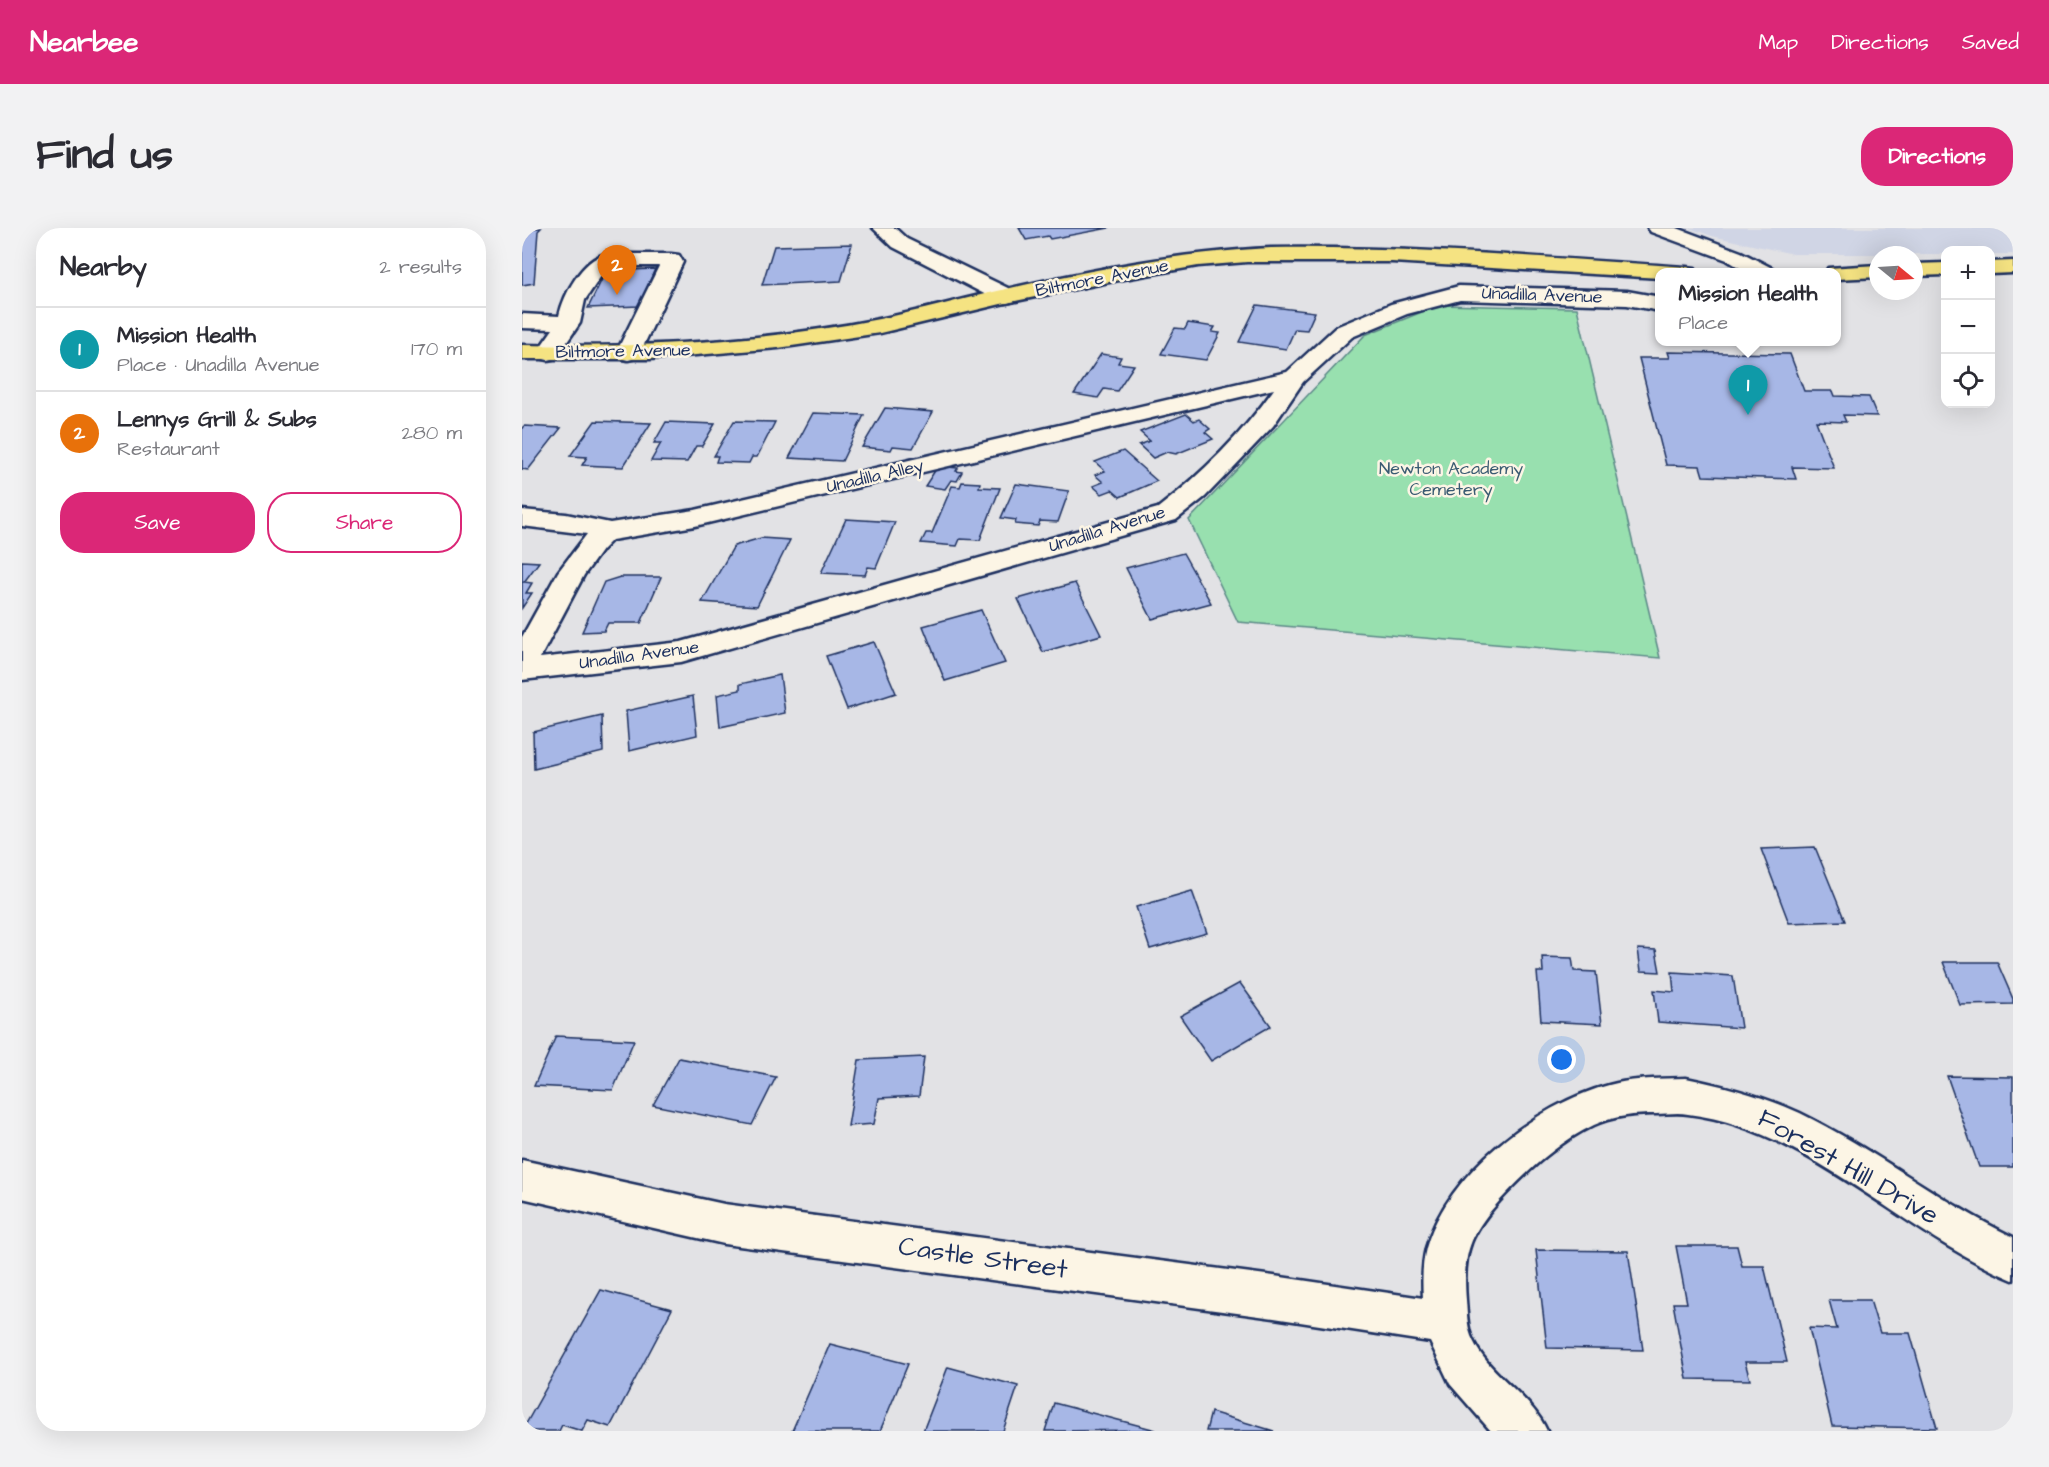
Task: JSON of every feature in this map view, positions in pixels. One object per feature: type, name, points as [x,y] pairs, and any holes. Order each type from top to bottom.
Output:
[{"type":"main road","name":"Biltmore Avenue","points":[[522,352],[628,353],[698,350],[793,340],[866,328],[1005,296],[1198,260],[1254,254],[1304,253],[1435,258],[1655,271]]},
{"type":"main road","points":[[1995,268],[2013,267]]},
{"type":"main road","points":[[1923,270],[1941,269]]},
{"type":"main road","points":[[1841,273],[1869,271]]},
{"type":"street","points":[[883,228],[900,243],[1005,296]]},
{"type":"street","points":[[1658,228],[1734,256],[1755,268]]},
{"type":"street","points":[[548,353],[569,323],[574,300],[595,268],[606,260],[671,260],[628,353]]},
{"type":"street","name":"Unadilla Avenue","points":[[522,670],[681,652],[1167,514],[1196,492],[1264,421],[1295,377],[1344,332],[1399,309],[1459,293],[1627,298],[1655,303]]},
{"type":"street","points":[[522,321],[569,323]]},
{"type":"street","name":"Unadilla Alley","points":[[609,532],[695,518],[1295,377]]},
{"type":"street","points":[[522,518],[588,524],[609,532]]},
{"type":"street","points":[[522,663],[572,572],[592,544],[604,533],[609,532]]},
{"type":"street","name":"Forest Hill Drive","points":[[1524,1431],[1469,1372],[1454,1348],[1446,1323],[1443,1276],[1446,1251],[1456,1224],[1498,1174],[1544,1133],[1578,1114],[1619,1099],[1660,1093],[1690,1095],[1722,1102],[1782,1125],[1816,1143],[1971,1238],[2013,1260]]},
{"type":"street","name":"Castle Street","points":[[522,1179],[724,1224],[1274,1297],[1446,1323]]},
{"type":"shaded area","points":[[1689,228],[2013,228],[2013,254],[1995,254],[1995,246],[1941,246],[1941,254],[1923,254],[1923,246],[1869,246],[1869,254],[1793,254],[1712,236]]},
{"type":"green space","name":"Newton Academy Cemetery","points":[[1439,305],[1577,308],[1660,658],[1238,622],[1189,520],[1365,335]]},
{"type":"building","points":[[522,228],[541,228],[538,231],[534,283],[522,285]]},
{"type":"building","points":[[1019,228],[1109,228],[1050,239],[1048,236],[1026,240]]},
{"type":"building","points":[[852,244],[841,281],[762,285],[774,246]]},
{"type":"building","points":[[655,269],[639,306],[588,308],[606,271]]},
{"type":"building","points":[[1257,305],[1315,312],[1307,330],[1295,329],[1286,349],[1239,342]]},
{"type":"building","points":[[1188,323],[1215,327],[1212,332],[1220,333],[1206,360],[1161,354],[1175,328],[1185,329]]},
{"type":"building","points":[[1668,352],[1790,354],[1804,391],[1833,391],[1835,396],[1869,397],[1877,416],[1843,415],[1846,422],[1816,421],[1834,468],[1792,467],[1796,479],[1703,476],[1700,466],[1666,465],[1639,358],[1670,358]]},
{"type":"building","points":[[1101,354],[1121,357],[1118,363],[1134,365],[1117,391],[1104,389],[1098,398],[1074,394]]},
{"type":"building","points":[[885,408],[933,412],[913,448],[893,446],[891,450],[862,447]]},
{"type":"building","points":[[813,413],[864,415],[842,461],[789,458]]},
{"type":"building","points":[[1186,414],[1194,421],[1199,419],[1210,429],[1205,432],[1213,439],[1176,454],[1167,452],[1153,458],[1139,445],[1150,441],[1140,432]]},
{"type":"building","points":[[595,421],[651,423],[623,467],[582,465],[587,457],[570,456]]},
{"type":"building","points":[[734,421],[775,422],[757,457],[752,457],[749,463],[716,462],[718,456],[714,456]]},
{"type":"building","points":[[666,422],[715,424],[702,446],[696,446],[687,462],[651,461],[661,443],[654,443]]},
{"type":"building","points":[[524,426],[561,428],[528,470],[522,469],[522,428]]},
{"type":"building","points":[[1123,451],[1157,481],[1120,497],[1112,490],[1102,494],[1093,486],[1103,482],[1095,475],[1105,471],[1095,462]]},
{"type":"building","points":[[938,466],[958,468],[956,471],[962,472],[957,481],[951,480],[945,489],[925,486]]},
{"type":"building","points":[[962,482],[980,483],[979,487],[1000,488],[980,540],[960,539],[957,546],[921,543],[926,533],[932,533],[952,486],[960,487]]},
{"type":"building","points":[[1016,484],[1069,491],[1058,522],[1040,521],[1038,526],[1015,524],[1016,520],[1001,518]]},
{"type":"building","points":[[846,519],[895,522],[876,568],[868,567],[865,575],[821,573]]},
{"type":"building","points":[[761,538],[790,540],[757,606],[702,602],[734,546]]},
{"type":"building","points":[[1183,553],[1211,603],[1152,619],[1126,568]]},
{"type":"building","points":[[522,561],[539,562],[524,582],[532,583],[526,593],[532,593],[522,608]]},
{"type":"building","points":[[620,577],[661,577],[641,623],[608,623],[604,631],[582,632],[604,582]]},
{"type":"building","points":[[1075,583],[1101,635],[1043,652],[1018,599]]},
{"type":"building","points":[[981,610],[1005,663],[945,681],[923,626]]},
{"type":"building","points":[[874,642],[896,693],[847,709],[826,656]]},
{"type":"building","points":[[780,675],[785,713],[720,727],[717,695],[740,690],[740,684]]},
{"type":"building","points":[[693,696],[697,735],[629,751],[626,711]]},
{"type":"building","points":[[602,716],[603,752],[534,769],[533,732]]},
{"type":"building","points":[[1815,847],[1845,921],[1789,923],[1761,849]]},
{"type":"building","points":[[1192,891],[1207,933],[1150,949],[1136,907]]},
{"type":"building","points":[[1638,949],[1656,950],[1660,972],[1641,971]]},
{"type":"building","points":[[1542,957],[1572,958],[1574,971],[1596,972],[1602,1024],[1541,1021],[1537,972],[1543,972]]},
{"type":"building","points":[[1943,962],[1997,962],[2013,1004],[1960,1005]]},
{"type":"building","points":[[1672,972],[1733,976],[1741,1028],[1658,1022],[1654,990],[1674,992]]},
{"type":"building","points":[[1240,983],[1271,1026],[1211,1061],[1180,1016]]},
{"type":"building","points":[[556,1036],[634,1040],[613,1090],[534,1086]]},
{"type":"building","points":[[924,1057],[919,1096],[879,1098],[874,1124],[848,1126],[859,1060]]},
{"type":"building","points":[[679,1058],[776,1077],[752,1125],[653,1105]]},
{"type":"building","points":[[1947,1076],[2013,1077],[2013,1167],[1979,1167]]},
{"type":"building","points":[[1676,1246],[1737,1246],[1742,1266],[1764,1266],[1787,1362],[1745,1362],[1750,1380],[1687,1379],[1673,1303],[1687,1303]]},
{"type":"building","points":[[1536,1250],[1628,1251],[1643,1350],[1547,1348]]},
{"type":"building","points":[[601,1290],[672,1309],[610,1427],[588,1420],[582,1431],[562,1425],[559,1431],[522,1431]]},
{"type":"building","points":[[1829,1300],[1870,1300],[1880,1333],[1910,1333],[1937,1428],[1832,1426],[1809,1328],[1837,1329]]},
{"type":"building","points":[[830,1344],[908,1364],[880,1431],[792,1431]]},
{"type":"building","points":[[948,1367],[1018,1386],[1003,1431],[923,1431]]},
{"type":"building","points":[[1054,1403],[1156,1430],[1045,1431]]},
{"type":"building","points":[[1211,1412],[1274,1431],[1206,1431]]},
{"type":"place","name":"Lennys Grill & Subs","points":[[617,295]]},
{"type":"place","name":"Mission Health","points":[[1748,415]]}]
